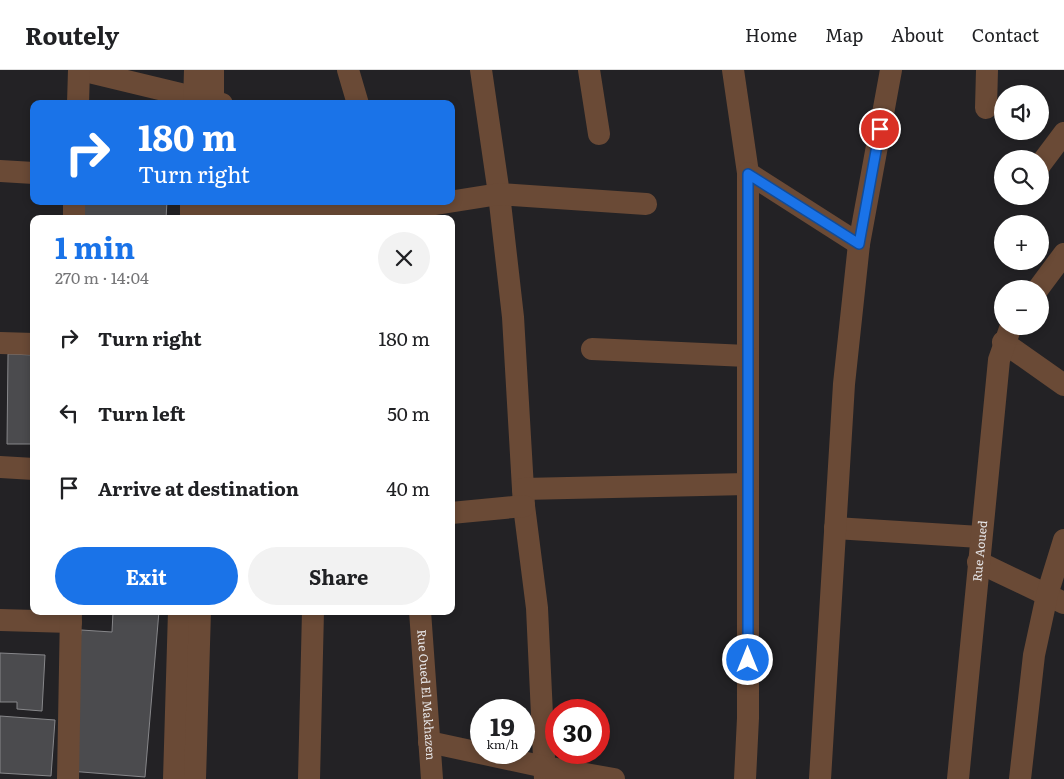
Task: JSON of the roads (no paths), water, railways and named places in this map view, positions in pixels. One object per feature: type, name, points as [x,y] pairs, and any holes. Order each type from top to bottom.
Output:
[{"type":"street","points":[[78,100],[80,70],[199,100]]},
{"type":"street","points":[[195,70],[206,100]]},
{"type":"street","points":[[207,100],[214,70]]},
{"type":"street","points":[[348,70],[357,100]]},
{"type":"street","points":[[481,70],[514,318],[524,497],[537,608],[545,773]]},
{"type":"street","points":[[589,70],[599,134]]},
{"type":"street","points":[[734,70],[748,174],[748,718],[745,779]]},
{"type":"street","points":[[820,779],[844,384],[859,244],[891,70]]},
{"type":"street","points":[[986,108],[987,70]]},
{"type":"street","points":[[1049,153],[1064,133]]},
{"type":"street","points":[[0,171],[30,173]]},
{"type":"street","points":[[748,174],[859,244]]},
{"type":"street","points":[[455,201],[499,194],[646,204]]},
{"type":"street","points":[[202,210],[324,215],[397,210],[429,205]]},
{"type":"street","points":[[1045,280],[1064,254]]},
{"type":"street","name":"Rue Aoued","points":[[958,779],[980,538],[999,360],[1007,335]]},
{"type":"street","points":[[1008,335],[1064,385]]},
{"type":"street","points":[[0,343],[30,344]]},
{"type":"street","points":[[592,349],[747,356]]},
{"type":"street","points":[[0,467],[30,469]]},
{"type":"street","points":[[455,512],[524,497],[747,484]]},
{"type":"street","points":[[835,528],[980,538]]},
{"type":"street","points":[[1020,779],[1034,655],[1055,599],[1064,540]]},
{"type":"street","points":[[978,562],[1055,599]]},
{"type":"street","points":[[174,779],[179,615]]},
{"type":"street","points":[[195,779],[200,615]]},
{"type":"street","points":[[309,779],[313,615]]},
{"type":"street","name":"Rue Oued El Makhazen","points":[[420,615],[432,779]]},
{"type":"street","points":[[0,620],[71,617],[68,779]]},
{"type":"street","points":[[429,742],[545,773],[614,779]]}]
